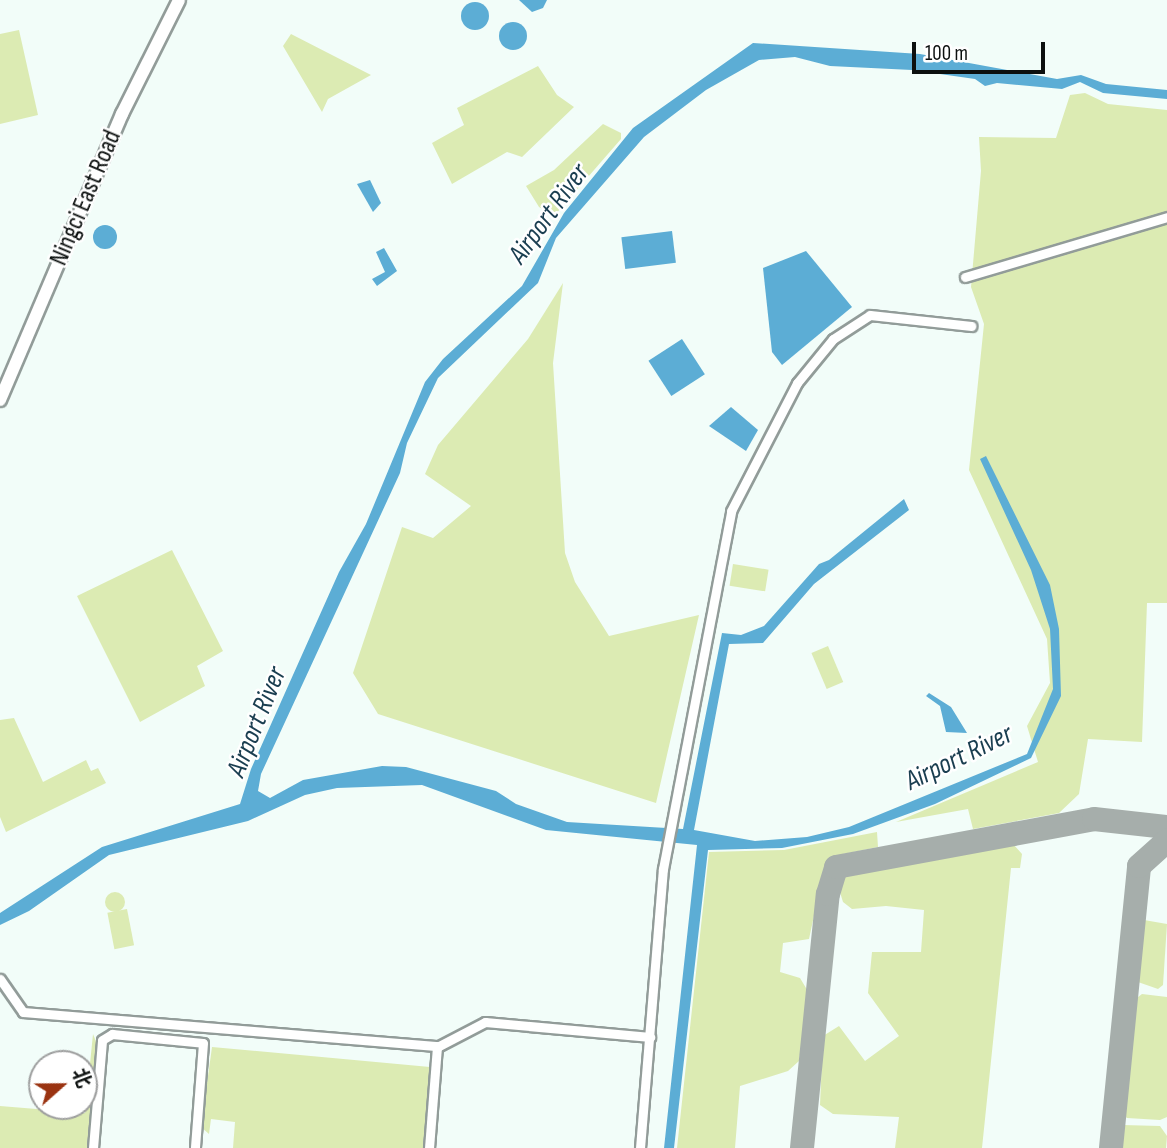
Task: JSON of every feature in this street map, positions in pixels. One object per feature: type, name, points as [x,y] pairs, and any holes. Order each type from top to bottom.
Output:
[{"type":"main road","name":"Ningci East Road","points":[[0,400],[122,114],[179,0]]},
{"type":"street","points":[[965,277],[1167,217]]},
{"type":"street","points":[[640,1148],[663,869],[731,511],[797,383],[833,339],[870,315],[971,326]]},
{"type":"street","points":[[0,979],[23,1012],[437,1046],[485,1023],[650,1037]]},
{"type":"street","points":[[93,1148],[102,1040],[112,1034],[203,1043],[195,1148]]},
{"type":"street","points":[[429,1148],[437,1046]]},
{"type":"green space","points":[[19,30],[38,115],[0,124],[0,34]]},
{"type":"green space","points":[[291,34],[371,75],[328,99],[322,112],[283,46]]},
{"type":"green space","points":[[538,66],[557,95],[574,107],[522,157],[507,152],[452,184],[432,143],[464,125],[457,108]]},
{"type":"green space","points":[[1085,93],[1108,104],[1167,110],[1167,603],[1147,603],[1142,742],[1088,739],[1079,794],[1059,813],[973,829],[968,809],[896,822],[1038,762],[1027,726],[1050,683],[1047,639],[969,470],[984,324],[971,287],[981,171],[979,137],[1056,138],[1070,95]]},
{"type":"green space","points":[[603,124],[621,133],[621,139],[554,216],[539,207],[526,186],[554,170]]},
{"type":"green space","points":[[563,283],[553,363],[565,553],[575,582],[609,636],[699,615],[656,803],[378,714],[353,673],[402,527],[433,538],[471,506],[425,474],[438,445],[528,339]]},
{"type":"green space","points":[[172,550],[223,651],[197,666],[205,686],[140,722],[77,596]]},
{"type":"green space","points":[[733,564],[769,570],[765,591],[730,586]]},
{"type":"green space","points":[[828,646],[843,682],[827,689],[811,653]]},
{"type":"green space","points":[[14,718],[43,782],[86,760],[91,771],[98,768],[106,783],[6,832],[0,817],[0,720]]},
{"type":"green space","points":[[877,832],[878,847],[843,854],[824,869],[809,939],[783,943],[780,972],[800,978],[809,993],[799,1061],[788,1071],[740,1086],[735,1148],[677,1148],[709,852],[784,850]]},
{"type":"green space","points":[[1013,844],[1022,854],[1020,868],[1011,868],[982,1148],[895,1148],[899,1117],[833,1114],[820,1105],[823,1036],[839,1026],[865,1061],[899,1036],[868,993],[872,952],[921,952],[924,910],[886,906],[852,909],[843,902],[838,886],[846,872],[854,869]]},
{"type":"green space","points":[[115,892],[122,895],[125,902],[122,909],[115,912],[108,909],[105,902],[108,895]]},
{"type":"green space","points":[[127,909],[134,945],[114,949],[107,913]]},
{"type":"green space","points":[[1144,920],[1167,924],[1163,985],[1158,989],[1138,982]]},
{"type":"green space","points":[[1142,994],[1167,997],[1167,1117],[1160,1120],[1127,1118],[1121,1113],[1133,1001]]},
{"type":"green space","points":[[93,1034],[96,1050],[91,1050]]},
{"type":"green space","points":[[212,1047],[430,1067],[423,1148],[233,1148],[235,1122],[211,1119],[209,1134],[201,1127]]},
{"type":"green space","points":[[0,1106],[28,1108],[28,1120],[90,1120],[87,1148],[0,1148]]},
{"type":"green space","points":[[1123,1125],[1160,1126],[1167,1136],[1166,1148],[1117,1148]]},
{"type":"water","points":[[519,0],[547,0],[543,8],[532,12]]},
{"type":"water","points":[[475,2],[485,6],[489,16],[485,26],[475,30],[465,26],[461,16],[465,6]]},
{"type":"water","points":[[513,22],[523,26],[527,36],[523,46],[513,50],[503,46],[499,36],[503,26]]},
{"type":"water","points":[[753,43],[920,54],[1057,79],[1081,75],[1106,84],[1167,90],[1167,99],[1103,93],[1080,82],[1062,89],[997,83],[985,86],[975,79],[912,70],[830,66],[795,57],[759,60],[706,90],[644,137],[556,238],[538,283],[438,378],[407,443],[400,473],[261,774],[258,791],[270,798],[303,780],[382,766],[406,767],[496,791],[516,804],[567,822],[683,829],[722,633],[741,635],[764,626],[819,564],[829,560],[904,499],[909,510],[814,584],[763,643],[729,644],[694,830],[755,841],[807,837],[849,827],[1027,754],[1053,689],[1050,629],[1031,570],[980,459],[986,456],[1050,585],[1059,629],[1061,696],[1031,758],[935,804],[853,834],[782,848],[708,850],[674,1148],[664,1148],[697,845],[546,830],[422,785],[337,788],[305,795],[248,821],[109,855],[29,911],[0,925],[0,913],[102,847],[240,804],[251,769],[339,572],[366,524],[425,382],[443,359],[522,286],[564,213],[633,128]]},
{"type":"water","points":[[370,180],[381,203],[373,212],[357,184]]},
{"type":"water","points":[[105,225],[114,228],[117,237],[114,246],[105,249],[96,246],[93,237],[96,228]]},
{"type":"water","points":[[672,231],[676,263],[625,269],[621,237]]},
{"type":"water","points":[[384,248],[397,271],[377,286],[372,279],[385,272],[376,252]]},
{"type":"water","points":[[806,251],[852,307],[782,365],[772,352],[763,268]]},
{"type":"water","points":[[682,339],[705,374],[671,396],[648,361]]},
{"type":"water","points":[[731,407],[758,430],[746,451],[709,426]]},
{"type":"water","points":[[929,693],[951,707],[967,733],[946,732],[940,706],[926,696]]},
{"type":"taxiway","points":[[802,1148],[828,894],[836,867],[1094,819],[1167,827]]},
{"type":"taxiway","points":[[1111,1148],[1139,866],[1167,841]]},
{"type":"water label","name":"Airport River","points":[[549,214]]},
{"type":"water label","name":"Airport River","points":[[257,722]]},
{"type":"water label","name":"Airport River","points":[[959,758]]}]
